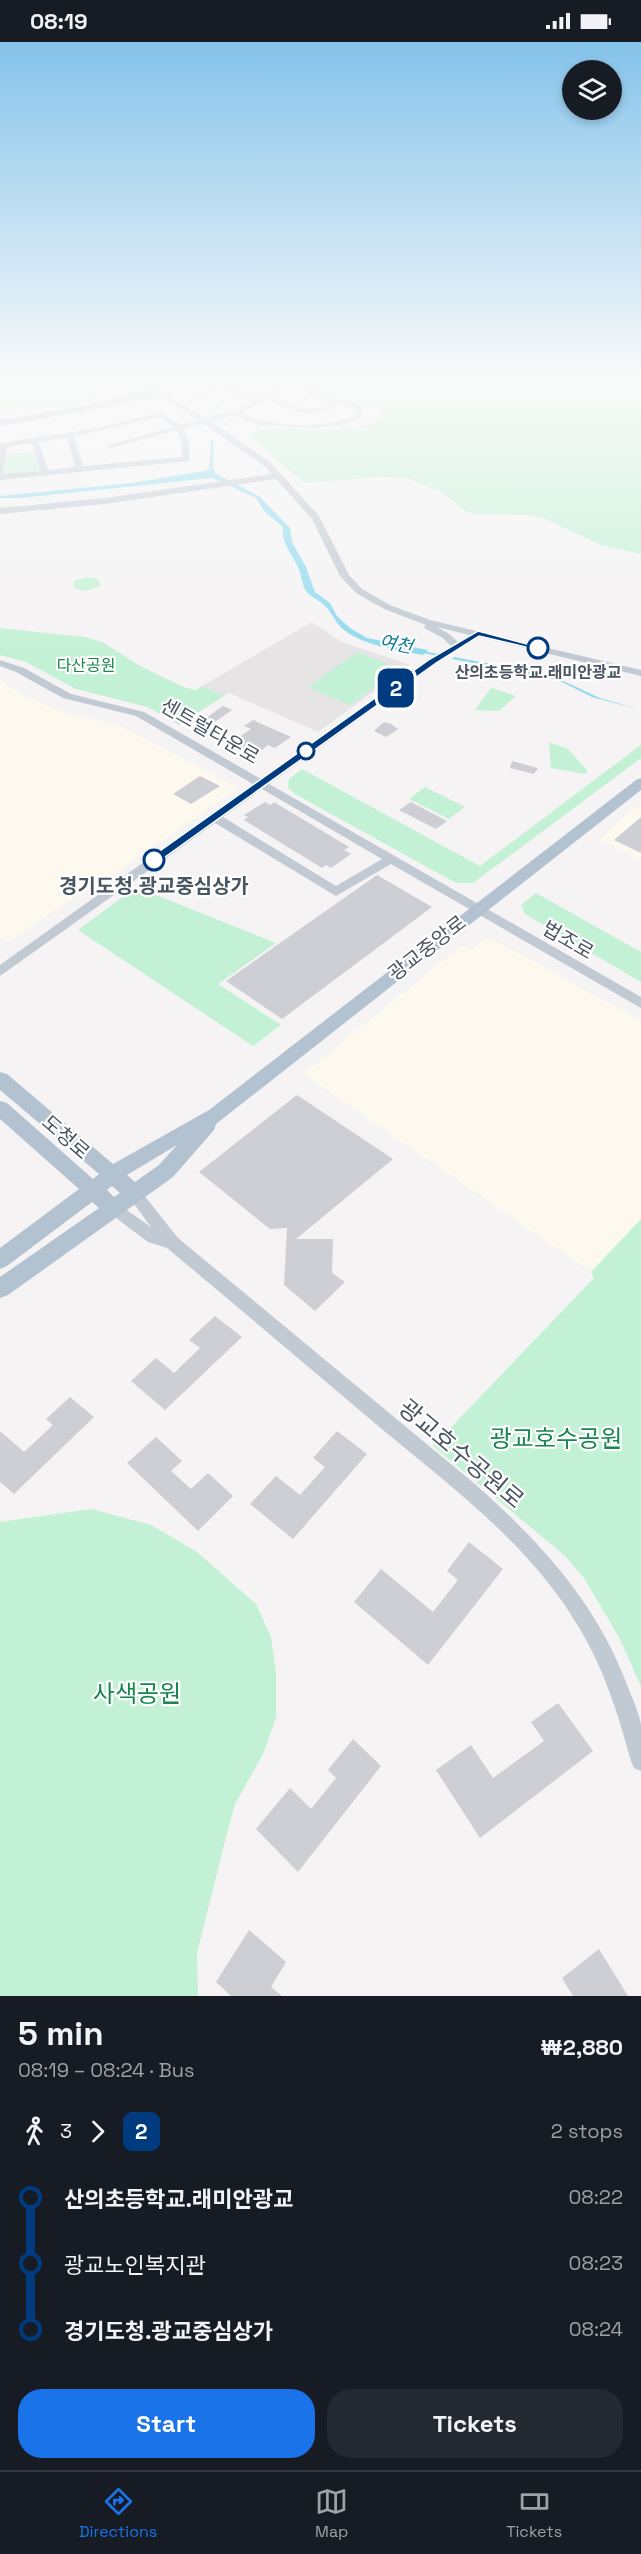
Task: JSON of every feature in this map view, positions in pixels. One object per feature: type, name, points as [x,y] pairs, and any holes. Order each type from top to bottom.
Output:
[{"type":"main road","name":"광교중앙로","points":[[0,1260],[131,1161],[216,1115],[641,784]]},
{"type":"main road","name":"도청로","points":[[0,1079],[134,1193]]},
{"type":"main road","points":[[0,1108],[113,1208]]},
{"type":"main road","name":"광교중앙로","points":[[0,1289],[166,1171],[216,1115]]},
{"type":"street","points":[[0,475],[52,473]]},
{"type":"street","points":[[275,473],[316,518],[352,585],[379,603],[446,636],[457,647]]},
{"type":"street","points":[[0,511],[85,503],[278,476]]},
{"type":"street","points":[[411,617],[641,673]]},
{"type":"street","points":[[0,971],[433,661],[478,634]]},
{"type":"street","name":"센트럴타운로","points":[[0,663],[20,670],[67,696],[140,714],[477,910]]},
{"type":"street","points":[[214,817],[336,892],[390,859]]},
{"type":"street","name":"법조로","points":[[477,910],[641,1004]]},
{"type":"street","name":"광교호수공원로","points":[[134,1193],[172,1242],[469,1491],[531,1546],[573,1600],[593,1632],[629,1715],[641,1761]]},
{"type":"street","name":"광교호수공원로","points":[[113,1208],[153,1237],[172,1242]]},
{"type":"shaded area","points":[[312,622],[342,642],[410,665],[318,732],[229,693],[224,696],[202,686]]},
{"type":"shaded area","points":[[0,679],[23,696],[63,712],[119,725],[238,788],[97,886],[84,891],[9,942],[0,937]]},
{"type":"shaded area","points":[[641,803],[641,860],[599,839]]},
{"type":"shaded area","points":[[485,939],[493,939],[641,1021],[641,1219],[591,1272],[303,1074],[462,945],[471,950]]},
{"type":"green space","points":[[4,473],[34,473],[8,475]]},
{"type":"green space","points":[[293,473],[641,473],[641,554],[601,545],[543,518],[529,515],[467,512],[441,492],[410,479],[383,477],[304,483]]},
{"type":"green space","points":[[87,577],[99,579],[100,586],[86,591],[74,588],[74,581]]},
{"type":"green space","name":"다산공원","points":[[0,628],[85,637],[104,643],[140,666],[183,687],[196,690],[202,686],[224,696],[179,725],[148,707],[76,689],[26,662],[0,655]]},
{"type":"green space","points":[[358,652],[400,669],[350,705],[308,687]]},
{"type":"green space","points":[[491,688],[516,696],[499,711],[475,710]]},
{"type":"green space","points":[[549,742],[568,749],[587,770],[586,774],[551,768]]},
{"type":"green space","points":[[641,745],[641,758],[473,883],[456,883],[295,794],[288,787],[289,779],[302,769],[480,866]]},
{"type":"green space","points":[[425,787],[465,807],[449,819],[409,799]]},
{"type":"green space","points":[[136,887],[276,943],[218,984],[281,1025],[253,1046],[78,930]]},
{"type":"green space","points":[[536,893],[641,952],[641,982],[525,914],[521,905]]},
{"type":"green space","name":"광교호수공원","points":[[641,1219],[641,1687],[620,1639],[584,1578],[564,1555],[433,1446],[594,1278],[591,1272]]},
{"type":"green space","name":"사색공원","points":[[91,1509],[151,1525],[197,1552],[256,1604],[271,1637],[276,1673],[276,1718],[263,1754],[235,1804],[197,1953],[198,1996],[0,1996],[0,1522]]},
{"type":"water","points":[[191,473],[215,473],[260,497],[290,528],[292,542],[306,567],[315,592],[330,603],[337,616],[350,628],[367,638],[428,650],[423,655],[382,647],[353,636],[344,630],[327,608],[305,590],[298,568],[285,542],[283,527],[265,512],[256,498],[212,478],[20,498],[0,498],[0,496],[132,483]]},
{"type":"water","points":[[454,657],[550,675],[600,698],[641,710],[592,697],[546,677],[452,659]]},
{"type":"building","points":[[223,706],[232,710],[212,724],[203,720]]},
{"type":"building","points":[[253,720],[291,737],[275,748],[268,745],[257,754],[232,742],[251,729],[244,726]]},
{"type":"building","points":[[384,722],[398,729],[386,737],[374,731]]},
{"type":"building","points":[[512,761],[538,768],[534,774],[510,768]]},
{"type":"building","points":[[200,776],[220,786],[191,804],[173,794]]},
{"type":"building","points":[[265,802],[270,805],[274,802],[349,847],[344,850],[351,854],[331,868],[326,865],[322,868],[244,820],[248,817],[244,815]]},
{"type":"building","points":[[411,802],[447,821],[436,829],[399,810]]},
{"type":"building","points":[[641,817],[641,853],[614,840]]},
{"type":"building","points":[[377,875],[432,907],[282,1019],[226,981]]},
{"type":"building","points":[[297,1095],[393,1159],[296,1239],[333,1239],[332,1273],[345,1282],[315,1311],[284,1285],[287,1228],[270,1229],[199,1172]]},
{"type":"building","points":[[215,1316],[242,1337],[165,1410],[131,1381],[156,1358],[174,1373],[200,1348],[189,1340]]},
{"type":"building","points":[[70,1397],[94,1417],[14,1494],[0,1482],[0,1431],[24,1452],[53,1425],[46,1419]]},
{"type":"building","points":[[337,1431],[367,1454],[293,1539],[250,1504],[276,1476],[300,1495],[325,1467],[313,1458]]},
{"type":"building","points":[[156,1437],[182,1461],[171,1471],[191,1489],[208,1473],[233,1496],[198,1531],[127,1463]]},
{"type":"building","points":[[469,1542],[503,1569],[428,1665],[354,1602],[381,1569],[433,1612],[458,1580],[447,1571]]},
{"type":"building","points":[[558,1703],[593,1751],[480,1838],[436,1770],[471,1745],[493,1778],[544,1741],[531,1722]]},
{"type":"building","points":[[353,1739],[381,1766],[298,1872],[256,1829],[290,1788],[311,1809],[336,1778],[328,1770]]},
{"type":"building","points":[[249,1930],[286,1962],[271,1987],[282,1996],[231,1996],[216,1982]]},
{"type":"building","points":[[599,1949],[628,1996],[573,1996],[562,1978]]},
{"type":"waterway","name":"여천","points":[[423,652],[438,655]]},
{"type":"bus line","name":"2","points":[[154,860],[433,661],[478,634],[538,648]]},
{"type":"place","name":"산의초등학교.래미안광교","points":[[538,648]]},
{"type":"place","name":"경기도청.광교중심상가","points":[[154,860]]}]
